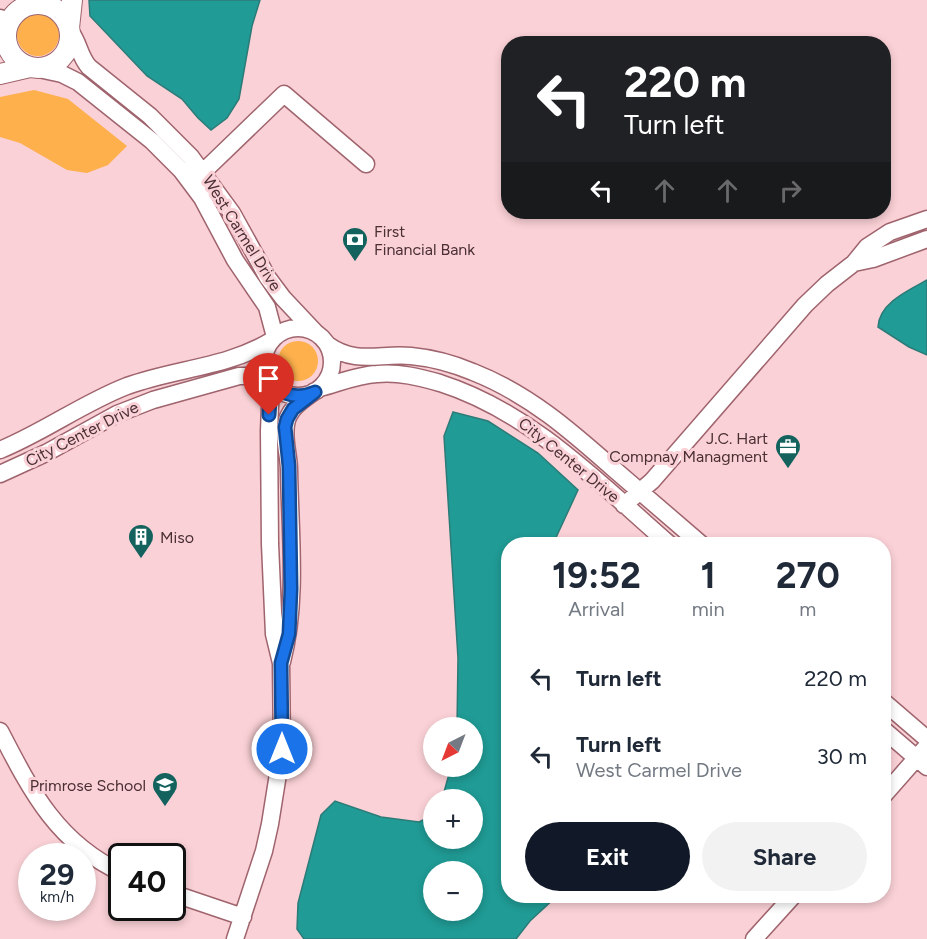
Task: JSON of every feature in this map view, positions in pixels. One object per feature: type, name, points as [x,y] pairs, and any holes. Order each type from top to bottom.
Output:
[{"type":"main road","points":[[0,74],[49,66],[62,57],[68,48],[72,0]]},
{"type":"main road","points":[[32,67],[18,61],[12,55],[3,35],[14,14],[26,5],[37,2],[51,6],[59,11],[70,30]]},
{"type":"street","name":"West Carmel Drive","points":[[70,30],[89,67],[150,116],[179,144],[203,172],[236,219],[268,278],[283,298],[315,332]]},
{"type":"street","name":"West Carmel Drive","points":[[32,67],[62,74],[78,82],[152,141],[181,170],[198,192],[235,260],[267,307],[273,339]]},
{"type":"street","points":[[203,172],[284,94],[366,164]]},
{"type":"street","points":[[624,505],[652,481],[805,305],[827,284],[854,263],[867,247],[882,237],[927,219]]},
{"type":"street","points":[[854,263],[873,260],[927,239]]},
{"type":"street","points":[[235,939],[264,851],[276,794],[282,749],[281,663],[274,634],[270,544],[268,431],[271,382],[264,363],[267,349],[273,339],[283,331],[297,328],[315,332],[328,345],[332,365],[330,375],[318,390],[293,409],[285,427],[289,466],[291,609],[289,634],[281,663]]},
{"type":"street","name":"City Center Drive","points":[[0,450],[34,435],[88,404],[125,387],[154,377],[227,361],[247,354],[273,339]]},
{"type":"street","name":"City Center Drive","points":[[328,345],[340,353],[353,357],[411,356],[434,360],[491,379],[522,395],[544,410],[693,537]]},
{"type":"street","name":"City Center Drive","points":[[318,390],[356,376],[393,374],[412,376],[467,392],[509,413],[538,432],[661,537]]},
{"type":"street","name":"City Center Drive","points":[[0,474],[46,453],[117,414],[153,400],[235,377],[247,376],[271,382]]},
{"type":"street","points":[[271,382],[279,390],[289,395],[300,396],[318,390]]},
{"type":"street","points":[[891,708],[927,739]]},
{"type":"street","points":[[0,731],[38,801],[53,822],[87,853],[108,865]]},
{"type":"street","points":[[891,735],[923,757],[891,788]]},
{"type":"street","points":[[186,898],[243,917]]},
{"type":"street","points":[[754,939],[787,903]]},
{"type":"shaded area","points":[[38,14],[53,20],[59,35],[53,50],[38,56],[23,50],[17,35],[23,20]]},
{"type":"shaded area","points":[[34,90],[68,99],[127,146],[108,165],[87,173],[67,170],[20,143],[0,137],[0,97]]},
{"type":"shaded area","points":[[298,341],[306,342],[312,347],[317,353],[317,369],[312,375],[306,380],[298,381],[290,380],[284,375],[279,369],[278,361],[279,353],[284,347],[290,342]]},
{"type":"water","points":[[89,0],[260,0],[252,26],[239,99],[227,118],[211,130],[182,99],[147,76],[90,16]]},
{"type":"water","points":[[927,280],[927,355],[909,347],[878,327],[880,318],[889,304]]},
{"type":"water","points":[[453,412],[488,421],[538,453],[578,490],[556,537],[501,537],[501,903],[549,903],[530,921],[516,939],[304,939],[297,929],[298,903],[321,815],[335,801],[381,817],[419,822],[423,820],[423,849],[483,849],[483,789],[445,789],[448,777],[483,777],[483,717],[457,717],[458,658],[444,436]]},
{"type":"place","name":"First Financial Bank","points":[[355,263]]},
{"type":"place","name":"J.C. Hart Compnay Managment","points":[[788,470]]},
{"type":"place","name":"Miso","points":[[141,560]]},
{"type":"place","name":"Primrose School","points":[[165,808]]},
{"type":"route","points":[[269,415],[271,383],[289,395],[300,396],[315,392],[293,409],[285,427],[289,466],[291,609],[289,634],[281,663],[282,749]]}]
